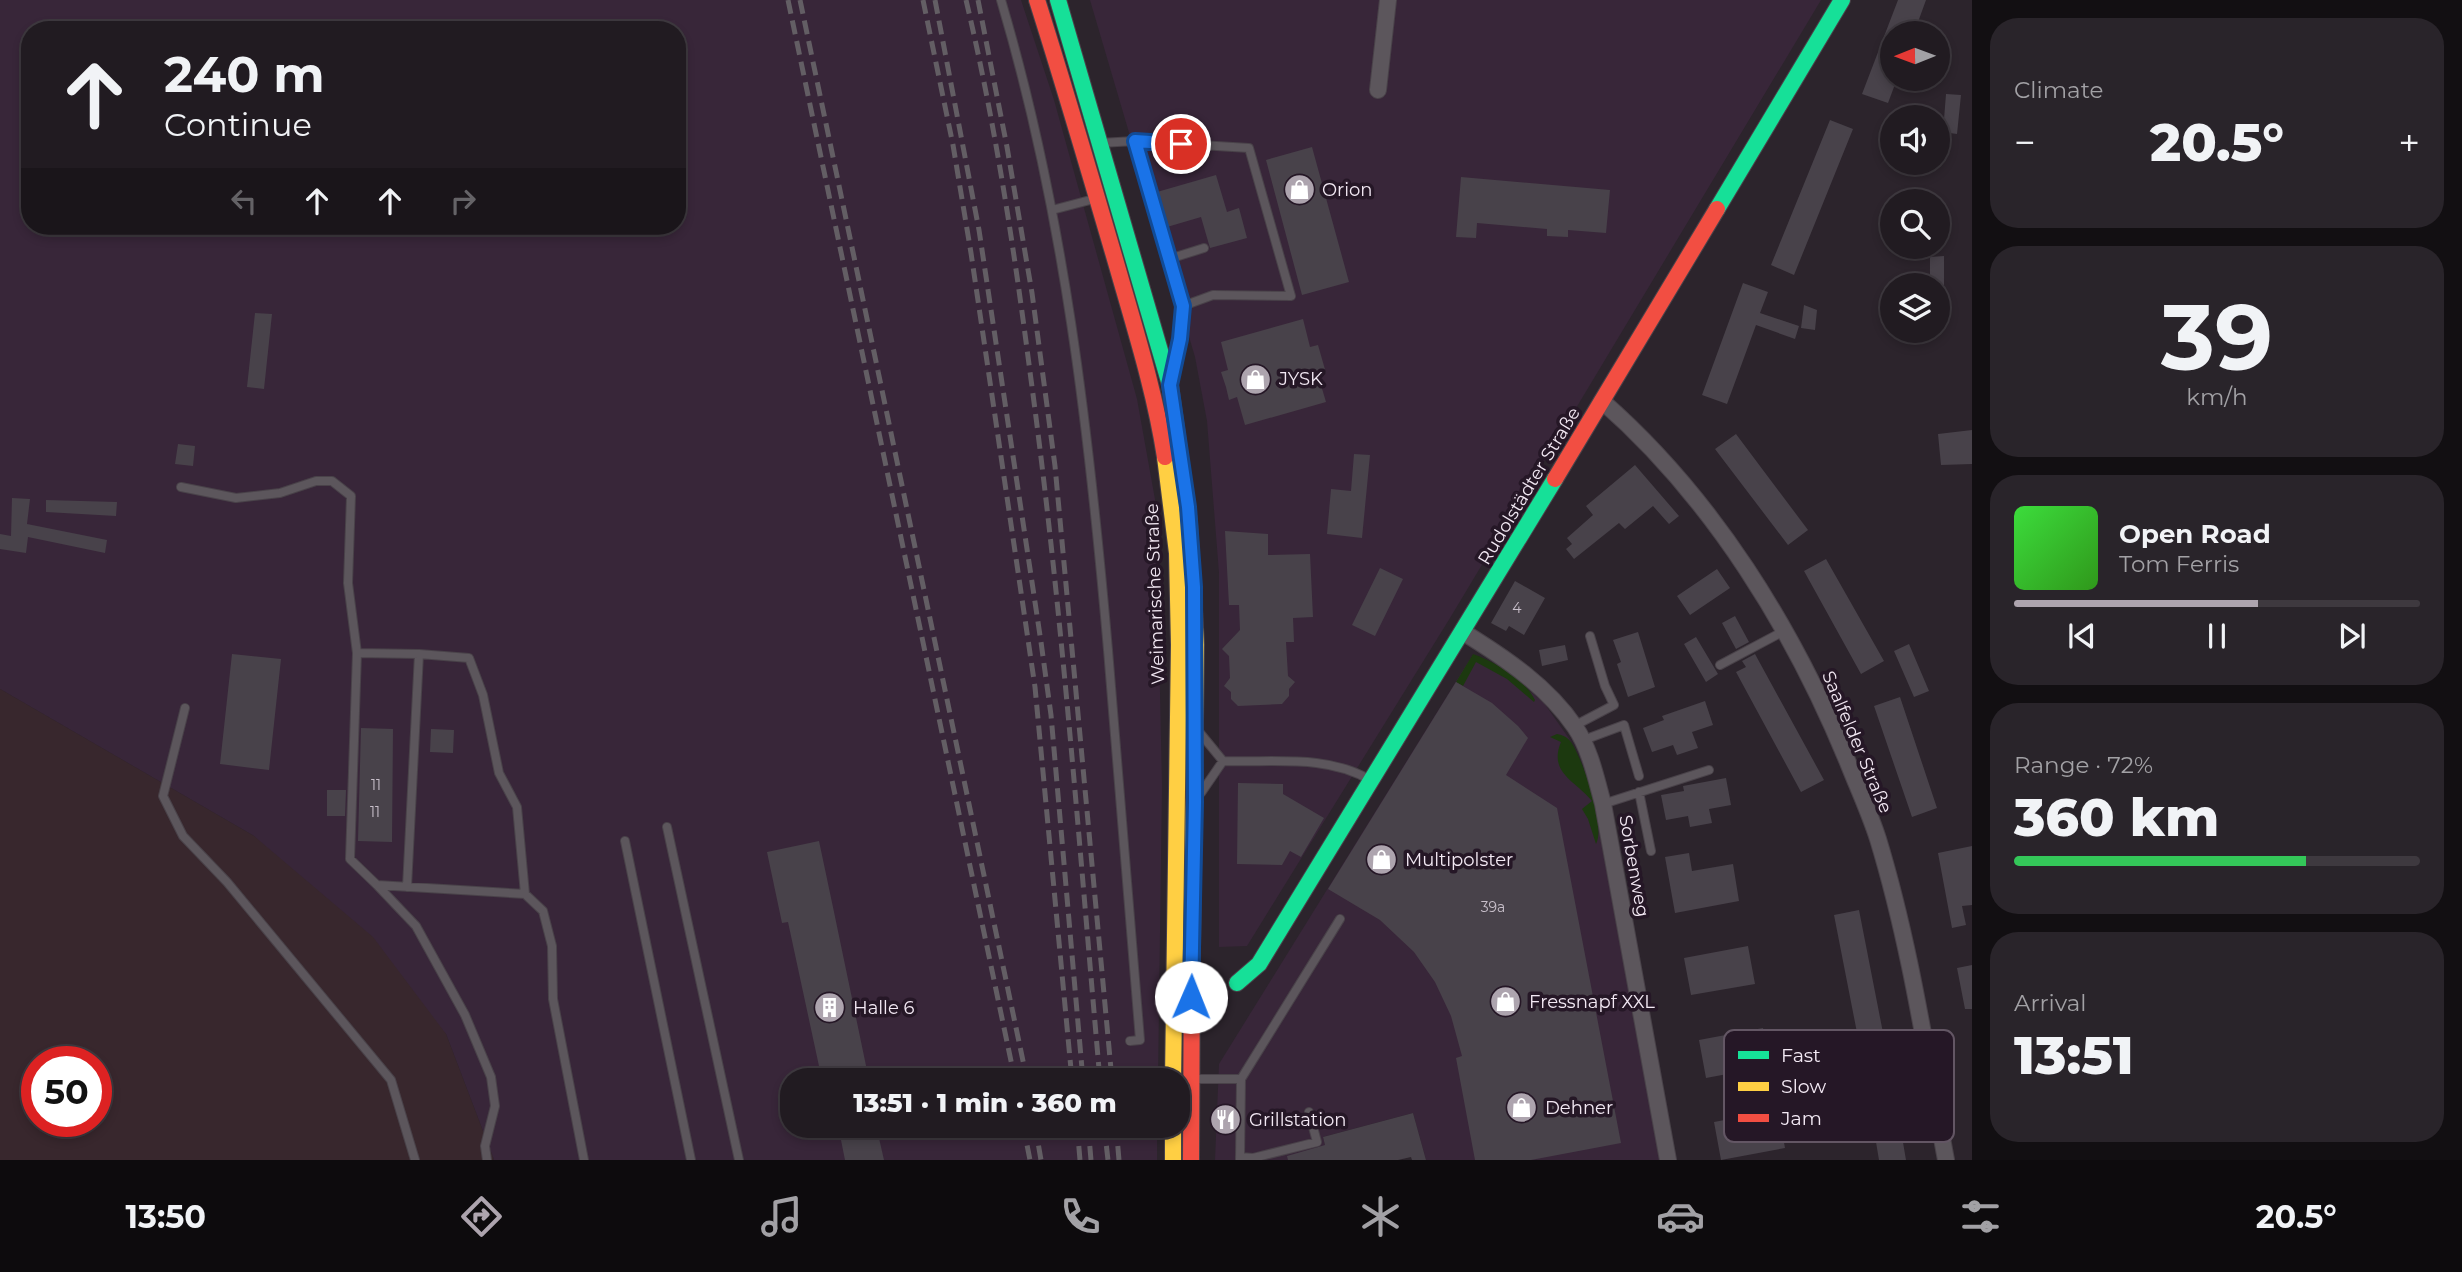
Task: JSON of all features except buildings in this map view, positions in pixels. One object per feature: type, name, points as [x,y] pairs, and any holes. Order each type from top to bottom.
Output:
[{"type":"main road","name":"Weimarische Straße","points":[[1037,0],[1097,198],[1161,430],[1175,541],[1179,645],[1181,1068]]},
{"type":"main road","name":"Weimarische Straße","points":[[1058,0],[1170,385],[1191,536],[1196,645],[1195,802],[1182,1068]]},
{"type":"main road","name":"Rudolstädter Straße","points":[[1237,983],[1259,964],[1372,781],[1842,0]]},
{"type":"main road","points":[[1173,1138],[1174,1160]]},
{"type":"main road","name":"Weimarische Straße","points":[[1188,1138],[1191,1160]]},
{"type":"street","points":[[1378,90],[1388,0]]},
{"type":"street","name":"Saalfelder Straße","points":[[1602,401],[1630,426],[1703,510],[1758,586],[1826,709],[1878,839],[1893,890],[1922,1030]]},
{"type":"street","name":"Sorbenweg","points":[[1463,632],[1520,669],[1561,709],[1578,733],[1591,763],[1603,804],[1668,1160]]},
{"type":"street","name":"Saalfelder Straße","points":[[1943,1142],[1946,1160]]},
{"type":"lane","points":[[1001,0],[1021,67],[1052,210],[1078,362],[1095,507],[1140,1040],[1130,1041]]},
{"type":"lane","points":[[1135,141],[1183,306],[1180,339],[1170,385]]},
{"type":"lane","points":[[1098,143],[1135,141],[1249,148],[1291,296],[1213,295],[1183,306]]},
{"type":"lane","points":[[1052,210],[1097,198]]},
{"type":"lane","points":[[1170,259],[1204,248]]},
{"type":"lane","points":[[181,487],[236,498],[281,493],[316,481],[332,481],[351,496],[348,583],[357,653],[350,859],[416,926],[465,1015],[491,1077],[495,1106],[485,1146],[487,1160]]},
{"type":"lane","points":[[1720,665],[1784,631]]},
{"type":"lane","points":[[1578,733],[1614,705],[1605,686],[1590,636]]},
{"type":"lane","points":[[357,653],[468,658],[483,695],[499,773],[517,807],[525,894]]},
{"type":"lane","points":[[407,887],[419,654]]},
{"type":"lane","points":[[186,708],[163,796],[183,836],[227,882],[391,1080],[415,1160]]},
{"type":"lane","points":[[1578,733],[1623,725],[1639,776]]},
{"type":"lane","points":[[1195,726],[1223,761]]},
{"type":"lane","points":[[1223,761],[1290,760],[1354,771],[1372,781]]},
{"type":"lane","points":[[1195,802],[1223,761]]},
{"type":"lane","points":[[1603,804],[1709,770]]},
{"type":"lane","points":[[1639,792],[1651,851]]},
{"type":"lane","points":[[667,827],[739,1160]]},
{"type":"lane","points":[[625,841],[691,1160]]},
{"type":"lane","points":[[377,885],[525,894],[543,911],[551,946],[553,999],[584,1160]]},
{"type":"lane","points":[[1309,1112],[1317,1142],[1240,1159],[1241,1079],[1340,919]]},
{"type":"lane","points":[[1190,1079],[1241,1079]]},
{"type":"shaded area","points":[[0,0],[1021,0],[1054,100],[1137,399],[1156,505],[1162,786],[1158,1068],[780,1068],[780,1138],[1157,1138],[1157,1160],[494,1160],[446,1034],[254,836],[0,689]]},
{"type":"shaded area","points":[[1090,0],[1821,0],[1450,618],[1247,946],[1219,947],[1219,573],[1207,421],[1195,357]]},
{"type":"shaded area","points":[[1473,654],[1502,668],[1544,703],[1570,740],[1582,766],[1596,814],[1660,1160],[1426,1160],[1413,1113],[1323,1137],[1329,1160],[1215,1160],[1219,1064]]},
{"type":"shaded area","points":[[0,689],[254,836],[373,937],[446,1034],[494,1160],[0,1160]]},
{"type":"green space","points":[[1473,654],[1517,678],[1530,692],[1534,702],[1507,679],[1476,662],[1463,686],[1456,682]]},
{"type":"green space","points":[[1557,734],[1565,736],[1571,742],[1587,777],[1596,808],[1596,844],[1582,809],[1592,801],[1561,769],[1558,753],[1561,742],[1550,737]]},
{"type":"railway","points":[[788,0],[1012,1068]]},
{"type":"railway","points":[[800,0],[1024,1068]]},
{"type":"railway","points":[[923,0],[953,145],[971,253],[1035,687],[1071,1068]]},
{"type":"railway","points":[[935,0],[979,230],[1041,642],[1051,715],[1082,1068]]},
{"type":"railway","points":[[966,0],[1003,185],[1041,460],[1069,726],[1099,1068]]},
{"type":"railway","points":[[978,0],[1032,293],[1055,466],[1111,1068]]},
{"type":"railway","points":[[1026,1138],[1030,1160]]},
{"type":"railway","points":[[1037,1138],[1041,1160]]},
{"type":"railway","points":[[1078,1138],[1080,1160]]},
{"type":"railway","points":[[1089,1138],[1091,1160]]},
{"type":"railway","points":[[1105,1138],[1108,1160]]},
{"type":"railway","points":[[1117,1138],[1119,1160]]},
{"type":"traffic: fast","points":[[1058,0],[1170,385],[1189,522]]},
{"type":"traffic: fast","points":[[1717,209],[1842,0]]},
{"type":"traffic: fast","points":[[1237,983],[1259,964],[1555,479]]},
{"type":"traffic: slow","points":[[1165,457],[1177,553],[1179,645],[1173,1068]]},
{"type":"traffic: slow","points":[[1189,522],[1196,645],[1192,949]]},
{"type":"traffic: slow","points":[[1173,1138],[1173,1160]]},
{"type":"traffic: jam","points":[[1037,0],[1137,337],[1156,409],[1165,457]]},
{"type":"traffic: jam","points":[[1555,479],[1717,209]]},
{"type":"traffic: jam","points":[[1191,1160],[1192,949]]},
{"type":"place","name":"Orion","points":[[1299,190]]},
{"type":"place","name":"JYSK","points":[[1256,379]]},
{"type":"place","name":"Multipolster","points":[[1382,860]]},
{"type":"place","name":"Fressnapf XXL","points":[[1506,1002]]},
{"type":"place","name":"Halle 6","points":[[830,1008]]},
{"type":"place","name":"Dehner","points":[[1522,1108]]},
{"type":"place","name":"Grillstation","points":[[1226,1120]]},
{"type":"route","points":[[1181,144],[1135,141],[1183,306],[1180,339],[1170,385],[1191,536],[1196,645],[1191,997]]}]
